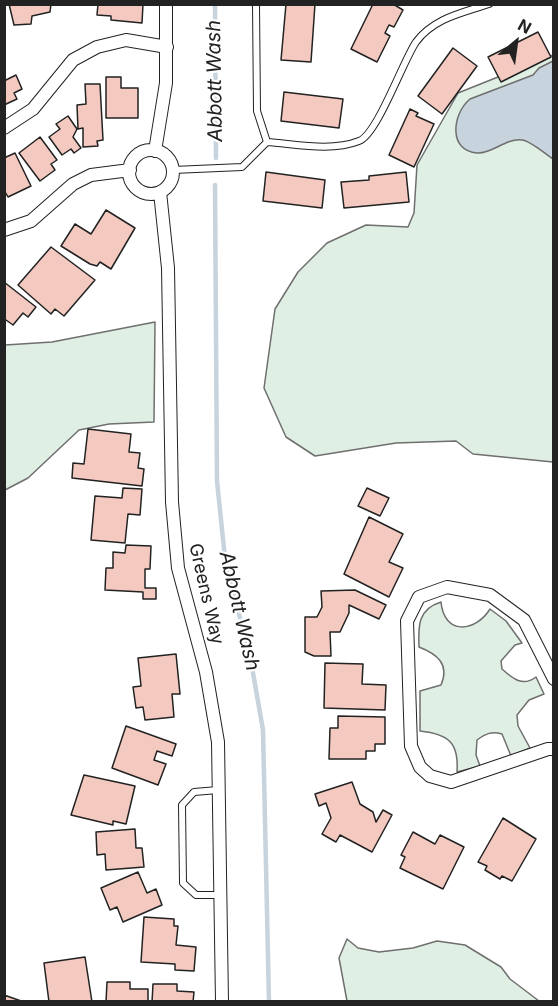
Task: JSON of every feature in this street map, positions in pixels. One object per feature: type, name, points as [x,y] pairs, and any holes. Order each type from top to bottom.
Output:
[{"type":"street","points":[[155,151],[166,83],[166,4]]},
{"type":"street","points":[[4,128],[33,109],[73,60],[97,47],[126,40],[167,46]]},
{"type":"street","points":[[155,151],[167,158],[173,170],[170,183],[160,192],[147,194],[136,188],[130,170],[136,157],[141,153],[155,151]]},
{"type":"street","points":[[4,230],[31,221],[73,184],[91,175],[130,170]]},
{"type":"street","name":"Greens Way","points":[[160,192],[168,268],[172,502],[177,557],[206,672],[218,742],[222,1002]]},
{"type":"street","points":[[552,747],[451,782],[430,776],[420,767],[411,746],[407,621],[419,597],[447,587],[490,595],[524,620],[554,679]]},
{"type":"lane","points":[[256,4],[257,111],[267,142]]},
{"type":"lane","points":[[173,170],[242,167],[267,142],[339,147],[362,141],[372,127],[417,42],[443,18],[489,4]]},
{"type":"lane","points":[[218,790],[194,792],[182,806],[183,883],[196,895],[221,896]]},
{"type":"green space","points":[[553,55],[553,462],[473,454],[456,441],[396,443],[315,456],[286,437],[264,388],[275,309],[298,272],[327,243],[366,225],[408,227],[414,213],[417,165],[458,93]]},
{"type":"green space","points":[[155,322],[154,422],[109,424],[79,430],[28,478],[5,490],[5,345],[52,342]]},
{"type":"green space","points":[[441,602],[443,613],[448,620],[461,627],[476,623],[490,609],[506,621],[522,643],[515,645],[501,661],[502,669],[522,682],[536,677],[544,694],[529,700],[517,715],[518,726],[530,748],[511,756],[502,734],[488,734],[477,740],[476,755],[480,766],[457,772],[456,754],[450,742],[430,732],[420,731],[420,691],[441,685],[444,671],[436,657],[419,647],[419,625],[428,609]]},
{"type":"green space","points":[[347,939],[358,948],[379,952],[413,948],[437,941],[465,945],[501,967],[510,979],[539,1001],[347,1001],[339,958]]},
{"type":"shaded area","points":[[553,61],[553,159],[534,145],[522,140],[510,141],[483,153],[468,151],[461,146],[457,139],[457,122],[459,113],[470,99],[533,75],[539,68]]},
{"type":"building","points":[[9,4],[51,4],[50,12],[32,16],[31,24],[14,25]]},
{"type":"building","points":[[98,4],[143,4],[142,23],[111,20],[111,16],[97,15]]},
{"type":"building","points":[[286,4],[315,4],[311,62],[281,60]]},
{"type":"building","points":[[373,4],[393,4],[403,10],[394,27],[389,25],[385,33],[390,36],[377,62],[351,49]]},
{"type":"building","points":[[538,32],[551,57],[501,82],[488,57]]},
{"type":"building","points":[[453,48],[477,66],[442,114],[418,96]]},
{"type":"building","points":[[16,75],[22,89],[14,93],[17,99],[4,105],[4,81]]},
{"type":"building","points":[[106,77],[121,77],[121,88],[138,88],[138,118],[106,118]]},
{"type":"building","points":[[85,84],[100,84],[103,140],[97,141],[98,146],[83,147],[83,128],[78,129],[77,105],[86,104]]},
{"type":"building","points":[[284,92],[343,99],[339,128],[281,121]]},
{"type":"building","points":[[410,109],[418,113],[416,116],[434,124],[414,167],[389,155]]},
{"type":"building","points":[[68,116],[77,129],[73,137],[81,148],[74,153],[71,149],[62,155],[49,137],[60,129],[56,124]]},
{"type":"building","points":[[40,137],[57,160],[51,164],[55,170],[40,181],[19,153]]},
{"type":"building","points":[[15,153],[31,186],[8,197],[4,190],[4,158]]},
{"type":"building","points":[[266,172],[325,180],[322,208],[263,201]]},
{"type":"building","points":[[406,172],[409,202],[344,208],[341,182],[369,180],[369,176]]},
{"type":"building","points":[[106,210],[135,228],[111,269],[100,262],[97,266],[90,264],[61,246],[75,224],[91,234]]},
{"type":"building","points":[[51,247],[95,280],[64,316],[55,309],[51,314],[18,285]]},
{"type":"building","points":[[4,282],[36,307],[28,317],[23,313],[13,325],[6,320],[4,322]]},
{"type":"building","points":[[88,429],[131,434],[129,452],[140,453],[138,468],[144,469],[142,486],[72,478],[73,463],[84,464]]},
{"type":"building","points":[[123,488],[142,489],[140,515],[128,514],[125,543],[91,540],[95,496],[122,498]]},
{"type":"building","points":[[367,488],[389,498],[380,516],[358,506]]},
{"type":"building","points":[[369,517],[403,534],[389,562],[403,568],[389,597],[344,574]]},
{"type":"building","points":[[126,545],[151,546],[150,569],[145,569],[145,588],[156,588],[156,599],[143,599],[143,592],[105,590],[106,568],[113,568],[113,552],[125,553]]},
{"type":"building","points":[[355,590],[386,605],[379,619],[349,605],[349,613],[340,632],[330,632],[331,656],[314,656],[305,652],[305,617],[317,617],[322,607],[321,591]]},
{"type":"building","points":[[176,654],[180,694],[172,694],[174,717],[145,720],[143,707],[136,708],[133,687],[141,686],[138,658]]},
{"type":"building","points":[[325,663],[363,664],[362,684],[386,685],[385,710],[324,708]]},
{"type":"building","points":[[338,716],[385,717],[385,744],[375,744],[375,751],[366,751],[366,759],[329,759],[330,728],[338,728]]},
{"type":"building","points":[[126,726],[176,744],[172,756],[157,751],[154,760],[166,764],[158,785],[112,768]]},
{"type":"building","points":[[84,775],[135,786],[126,824],[113,821],[113,825],[71,815]]},
{"type":"building","points":[[352,782],[360,804],[373,812],[376,822],[383,810],[392,815],[372,852],[340,835],[336,842],[322,834],[331,818],[326,803],[319,806],[315,794]]},
{"type":"building","points":[[503,818],[536,839],[512,881],[502,876],[500,879],[485,870],[487,866],[478,862]]},
{"type":"building","points":[[135,829],[136,848],[142,848],[144,867],[106,870],[105,854],[97,855],[96,832]]},
{"type":"building","points":[[413,832],[435,844],[440,835],[464,847],[443,889],[400,868],[405,857],[401,855]]},
{"type":"building","points":[[138,872],[147,893],[156,889],[162,905],[123,922],[117,907],[110,910],[101,888]]},
{"type":"building","points":[[144,917],[174,919],[174,926],[178,926],[176,945],[196,947],[194,971],[175,970],[175,964],[141,962]]},
{"type":"building","points":[[85,957],[92,1002],[49,1002],[44,963]]},
{"type":"building","points":[[107,982],[130,982],[130,989],[148,989],[148,1002],[106,1002]]},
{"type":"building","points":[[153,984],[177,984],[177,991],[194,992],[193,1002],[152,1002]]},
{"type":"building","points":[[4,995],[24,1002],[4,1002]]},
{"type":"waterway","name":"Abbott Wash","points":[[215,4],[216,158]]},
{"type":"waterway","name":"Abbott Wash","points":[[215,185],[217,481],[226,568],[249,650],[263,730],[269,1002]]}]
